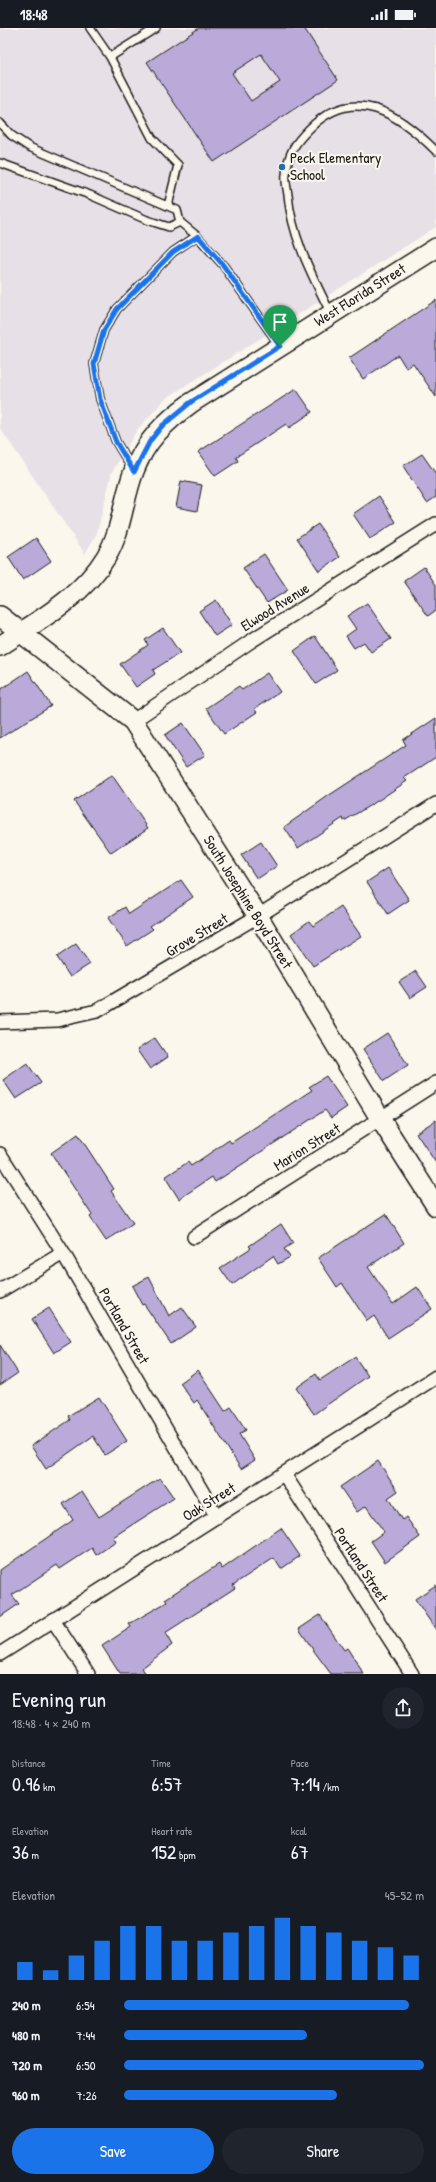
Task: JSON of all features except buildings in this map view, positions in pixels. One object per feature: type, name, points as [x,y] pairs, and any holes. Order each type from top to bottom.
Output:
[{"type":"main road","name":"West Florida Street","points":[[0,646],[71,597],[88,581],[107,557],[118,528],[134,472],[150,441],[162,426],[191,402],[436,248]]},
{"type":"main road","name":"South Josephine Boyd Street","points":[[0,616],[133,721],[258,916],[381,1120],[436,1206]]},
{"type":"street","name":"Elwood Avenue","points":[[133,721],[251,641],[436,524]]},
{"type":"street","name":"Grove Street","points":[[0,1022],[57,1020],[97,1012],[258,916],[436,804]]},
{"type":"street","name":"Marion Street","points":[[194,1237],[381,1120],[436,1083]]},
{"type":"street","name":"Portland Street","points":[[0,1154],[63,1253],[217,1517]]},
{"type":"street","points":[[0,1291],[63,1253]]},
{"type":"street","name":"Oak Street","points":[[0,1654],[436,1377]]},
{"type":"street","name":"Portland Street","points":[[284,1474],[412,1674]]},
{"type":"street","points":[[53,1620],[88,1674]]},
{"type":"lane","points":[[90,28],[110,58],[152,138],[178,165],[168,206]]},
{"type":"lane","points":[[110,58],[156,28]]},
{"type":"lane","points":[[331,314],[301,251],[290,216],[286,174],[293,145],[316,122],[339,108],[358,104],[376,108],[401,120],[436,151]]},
{"type":"lane","points":[[0,123],[11,135],[29,147],[177,210],[180,222],[198,236],[223,265],[280,346]]},
{"type":"lane","points":[[0,163],[90,195],[147,220],[169,227],[180,222]]},
{"type":"lane","points":[[134,472],[116,442],[100,399],[94,364],[104,330],[117,309],[173,252],[198,236]]},
{"type":"shaded area","points":[[0,28],[436,28],[436,227],[165,399],[137,430],[112,472],[97,533],[85,554],[0,428]]},
{"type":"place","name":"Peck Elementary School","points":[[282,167]]},
{"type":"route","points":[[198,236],[223,265],[280,346],[191,402],[178,412],[162,426],[150,441],[134,472],[116,442],[100,399],[94,364],[104,330],[117,309],[173,252],[198,236]]}]
